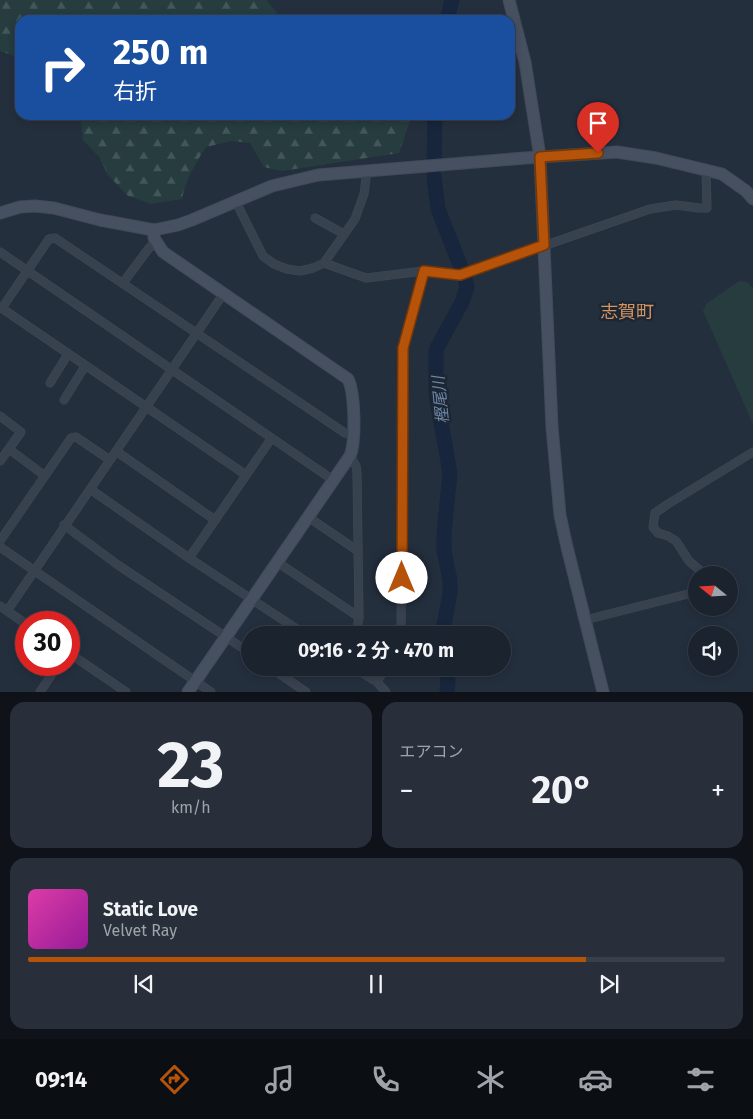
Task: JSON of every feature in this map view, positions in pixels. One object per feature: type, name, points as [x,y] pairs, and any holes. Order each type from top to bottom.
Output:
[{"type":"street","points":[[509,0],[513,15]]},
{"type":"street","points":[[515,23],[525,62],[540,157],[556,484],[566,543],[603,692]]},
{"type":"street","points":[[0,213],[20,207],[54,208],[100,220],[154,230],[178,225],[288,181],[318,174],[617,152],[656,158],[722,174],[734,181],[753,199]]},
{"type":"street","points":[[324,263],[366,278],[424,271],[460,275],[650,209],[676,205],[707,208],[706,169]]},
{"type":"street","points":[[236,202],[263,256],[274,264],[300,270],[313,268],[324,263],[355,219],[364,194],[367,170]]},
{"type":"street","points":[[315,218],[344,234]]},
{"type":"street","points":[[154,230],[154,238],[163,252],[348,379],[352,395],[354,434],[350,456],[188,692]]},
{"type":"street","points":[[246,475],[1,307],[49,239],[56,238],[345,434],[354,434]]},
{"type":"street","points":[[123,283],[149,248],[156,242]]},
{"type":"street","points":[[0,252],[333,480]]},
{"type":"street","points":[[401,626],[403,348],[424,271]]},
{"type":"street","points":[[15,616],[3,608],[34,570],[224,293]]},
{"type":"street","points":[[50,383],[68,354]]},
{"type":"street","points":[[64,400],[85,366]]},
{"type":"street","points":[[0,416],[21,432],[0,461]]},
{"type":"street","points":[[0,541],[71,438],[76,437],[110,460]]},
{"type":"street","points":[[189,558],[271,439]]},
{"type":"street","points":[[9,449],[45,476]]},
{"type":"street","points":[[116,451],[215,520]]},
{"type":"street","points":[[695,566],[676,541],[655,531],[653,527],[655,513],[753,452]]},
{"type":"street","points":[[350,456],[356,466],[357,473],[358,626]]},
{"type":"street","points":[[90,489],[189,558],[292,626]]},
{"type":"street","points":[[308,517],[358,551]]},
{"type":"street","points":[[64,526],[118,565],[241,647]]},
{"type":"street","points":[[0,547],[210,692]]},
{"type":"street","points":[[278,562],[359,617]]},
{"type":"street","points":[[584,620],[688,594]]},
{"type":"street","points":[[80,661],[126,692]]},
{"type":"street","points":[[41,691],[51,676]]},
{"type":"street","points":[[283,676],[306,692]]},
{"type":"street","points":[[367,676],[377,682],[386,692]]},
{"type":"street","points":[[377,682],[380,676]]},
{"type":"green space","points":[[0,0],[267,0],[279,15],[15,15],[15,56],[0,51]]},
{"type":"green space","points":[[81,120],[410,120],[399,153],[282,171],[264,167],[250,143],[231,141],[206,147],[191,172],[182,199],[151,204],[128,196],[108,175],[99,157],[83,140]]},
{"type":"green space","points":[[739,281],[747,282],[753,288],[753,424],[703,311],[706,304]]},
{"type":"waterway","name":"樫尾川","points":[[448,15],[452,0]]},
{"type":"waterway","name":"樫尾川","points":[[434,159],[435,120]]},
{"type":"waterway","name":"樫尾川","points":[[434,176],[438,209],[467,287],[462,302],[436,352],[436,394],[450,473],[444,533],[444,550],[450,581],[450,593],[444,626]]},
{"type":"waterway","name":"樫尾川","points":[[447,676],[447,692]]},
{"type":"district","name":"志賀町","points":[[627,312]]},
{"type":"route","points":[[402,578],[403,348],[424,271],[460,275],[544,245],[540,157],[598,153]]}]
